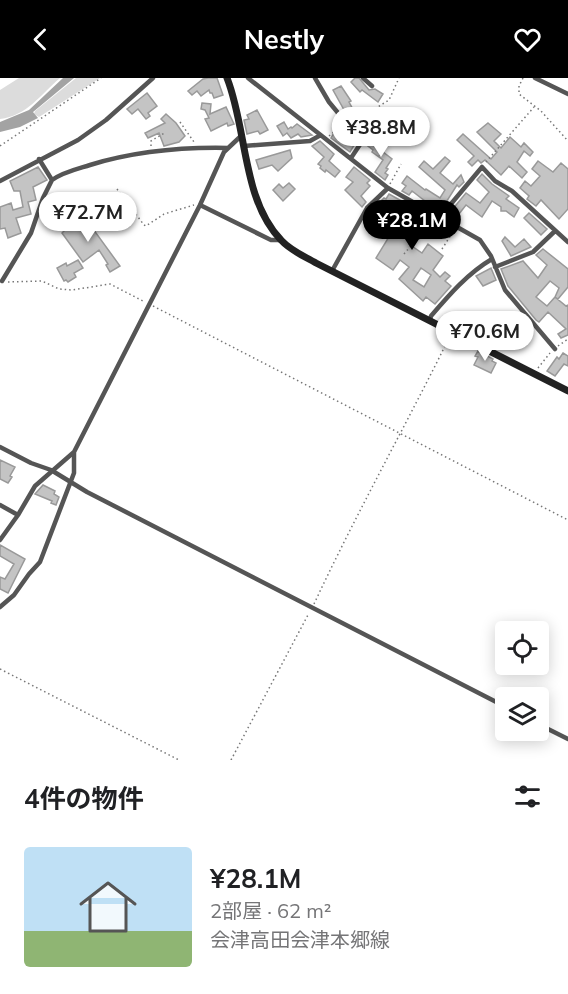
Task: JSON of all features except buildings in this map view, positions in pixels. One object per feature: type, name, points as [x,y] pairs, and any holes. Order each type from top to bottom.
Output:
[{"type":"main road","points":[[227,78],[253,186],[263,214],[281,240],[292,250],[568,391]]},
{"type":"street","points":[[0,181],[78,140],[106,120],[153,78]]},
{"type":"street","points":[[248,78],[388,188],[480,240],[492,259],[505,290],[555,349]]},
{"type":"street","points":[[315,78],[329,102],[348,125]]},
{"type":"street","points":[[363,78],[372,86]]},
{"type":"street","points":[[535,78],[568,94]]},
{"type":"street","points":[[351,158],[369,131]]},
{"type":"street","points":[[0,540],[35,486],[74,452],[225,152],[242,135]]},
{"type":"street","points":[[244,146],[310,141],[319,136]]},
{"type":"street","points":[[2,281],[31,233],[52,180],[59,174],[152,151],[197,147],[228,148]]},
{"type":"street","points":[[39,159],[52,180]]},
{"type":"street","points":[[440,217],[482,167],[495,181],[519,197],[568,242]]},
{"type":"street","points":[[332,271],[367,208],[388,188]]},
{"type":"street","points":[[200,205],[271,240],[281,240]]},
{"type":"street","points":[[495,267],[533,252],[555,231]]},
{"type":"street","points":[[430,320],[455,289],[479,266],[492,259]]},
{"type":"street","points":[[0,447],[51,470],[87,492],[495,701]]},
{"type":"street","points":[[0,606],[14,595],[28,574],[40,562],[74,473],[74,452]]},
{"type":"street","points":[[0,505],[18,515]]},
{"type":"street","points":[[549,730],[568,739]]},
{"type":"path","points":[[0,146],[102,78]]},
{"type":"path","points":[[326,141],[335,131],[385,104],[392,96],[399,78]]},
{"type":"path","points":[[523,78],[519,86],[519,94],[568,141]]},
{"type":"path","points":[[482,167],[535,107]]},
{"type":"path","points":[[180,122],[197,147]]},
{"type":"path","points":[[152,151],[151,141],[166,132]]},
{"type":"path","points":[[388,188],[401,164]]},
{"type":"path","points":[[117,189],[140,223],[146,226],[170,211],[200,205]]},
{"type":"path","points":[[404,254],[432,213]]},
{"type":"path","points":[[441,249],[456,226]]},
{"type":"path","points":[[2,281],[12,283],[42,281],[59,289],[72,290],[110,284],[568,520]]},
{"type":"path","points":[[231,760],[312,608],[353,521],[401,434],[452,332]]},
{"type":"path","points":[[534,373],[542,361],[568,339]]},
{"type":"path","points":[[0,669],[179,760]]},
{"type":"shaded area","points":[[19,78],[60,78],[26,109],[0,119],[0,90]]},
{"type":"shaded area","points":[[63,78],[74,78],[33,112],[38,118],[20,127],[0,132],[0,122],[29,110]]},
{"type":"shaded area","points":[[76,78],[100,78],[39,117],[34,114],[35,111]]}]
